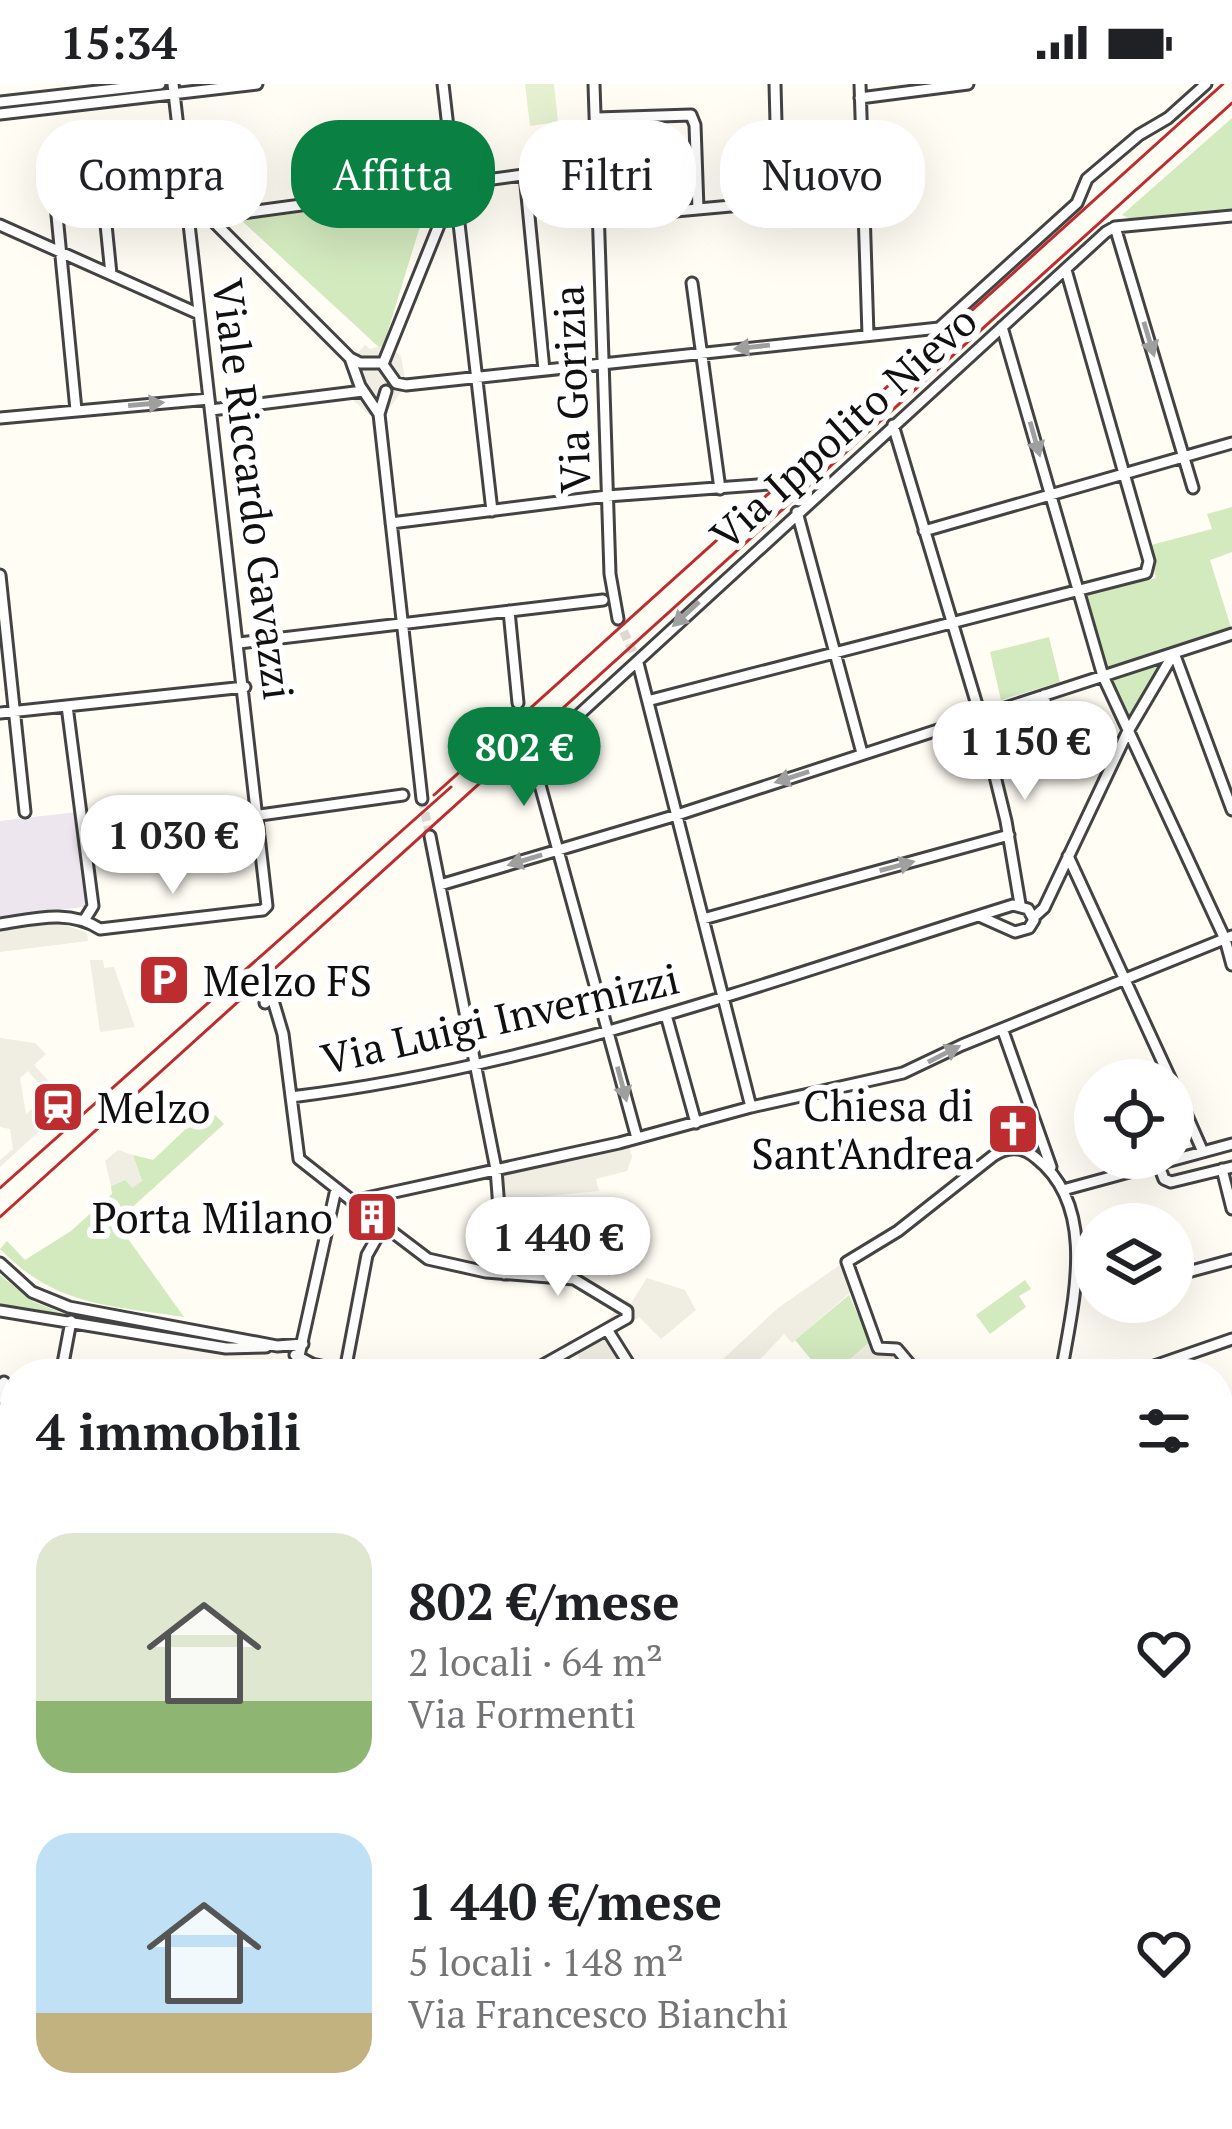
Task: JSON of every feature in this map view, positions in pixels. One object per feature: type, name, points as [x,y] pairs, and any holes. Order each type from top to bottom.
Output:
[{"type":"street","points":[[0,103],[160,84]]},
{"type":"street","points":[[0,115],[174,89],[257,84]]},
{"type":"street","points":[[443,84],[448,120]]},
{"type":"street","name":"Via Gorizia","points":[[595,84],[596,118]]},
{"type":"street","points":[[775,84],[776,120]]},
{"type":"street","points":[[860,84],[860,120]]},
{"type":"street","points":[[860,98],[968,84]]},
{"type":"street","points":[[350,358],[383,364],[398,384],[406,385],[939,328],[1076,203],[1088,179],[1206,84]]},
{"type":"street","name":"Viale Riccardo Gavazzi","points":[[174,89],[178,120]]},
{"type":"street","points":[[596,118],[691,115],[698,208],[720,206]]},
{"type":"street","points":[[1193,488],[1115,227],[1232,216]]},
{"type":"street","points":[[0,225],[200,314]]},
{"type":"street","name":"Via Ippolito Nievo","points":[[559,850],[534,760],[554,736],[1115,227]]},
{"type":"street","points":[[59,228],[76,410]]},
{"type":"street","points":[[106,228],[111,274]]},
{"type":"street","name":"Viale Riccardo Gavazzi","points":[[85,919],[100,928],[263,910],[268,903],[190,228]]},
{"type":"street","points":[[221,228],[350,358],[379,414]]},
{"type":"street","points":[[383,364],[438,228]]},
{"type":"street","points":[[461,228],[492,512]]},
{"type":"street","points":[[530,228],[544,370]]},
{"type":"street","name":"Via Gorizia","points":[[599,228],[611,589],[618,619]]},
{"type":"street","points":[[863,228],[868,335]]},
{"type":"street","points":[[651,700],[1148,570],[1066,270]]},
{"type":"street","points":[[692,283],[720,489]]},
{"type":"street","points":[[1002,327],[1103,676],[1228,937],[1232,965]]},
{"type":"street","points":[[363,388],[360,370],[369,363]]},
{"type":"street","points":[[392,376],[379,414],[422,799]]},
{"type":"street","points":[[0,418],[210,405],[363,388],[386,392]]},
{"type":"street","points":[[893,425],[980,716],[1009,835],[1020,904],[1034,917]]},
{"type":"street","points":[[924,531],[1232,443]]},
{"type":"street","points":[[391,523],[607,496],[770,484]]},
{"type":"street","points":[[797,512],[862,753]]},
{"type":"street","points":[[0,575],[25,812]]},
{"type":"street","points":[[239,643],[603,600]]},
{"type":"street","points":[[509,611],[518,703]]},
{"type":"street","points":[[440,885],[677,815],[1232,634]]},
{"type":"street","points":[[979,916],[1016,932],[1029,928],[1044,908],[1127,733],[1174,653]]},
{"type":"street","points":[[1174,653],[1232,810]]},
{"type":"street","points":[[638,663],[751,1107]]},
{"type":"street","points":[[0,713],[245,687]]},
{"type":"street","points":[[992,765],[1054,745],[1044,695]]},
{"type":"street","points":[[0,924],[53,916],[85,919],[92,913],[67,706]]},
{"type":"street","points":[[260,815],[403,794]]},
{"type":"street","points":[[703,919],[1009,835]]},
{"type":"street","points":[[430,836],[496,1169],[504,1274]]},
{"type":"street","points":[[559,850],[637,1138]]},
{"type":"street","points":[[1068,856],[1162,1059]]},
{"type":"street","name":"Via Luigi Invernizzi","points":[[291,1097],[378,1087],[666,1016],[1020,904]]},
{"type":"street","points":[[353,1201],[903,1073],[1228,937]]},
{"type":"street","points":[[265,1003],[272,997],[281,1022],[299,1159],[428,1258],[504,1274],[574,1279],[626,1309],[629,1316],[608,1331],[555,1359]]},
{"type":"street","points":[[666,1016],[696,1123]]},
{"type":"street","points":[[1003,1030],[1044,1153],[1063,1190],[1078,1250],[1063,1359]]},
{"type":"street","points":[[1194,1132],[1203,1152]]},
{"type":"street","points":[[1194,1154],[1232,1144]]},
{"type":"street","points":[[905,1359],[896,1349],[878,1346],[847,1262],[889,1238],[1003,1150],[1025,1151],[1053,1174]]},
{"type":"street","points":[[1194,1176],[1227,1168],[1232,1209]]},
{"type":"street","points":[[1063,1190],[1101,1179]]},
{"type":"street","points":[[0,1263],[32,1292],[69,1307],[282,1347],[299,1359],[336,1189]]},
{"type":"street","points":[[347,1359],[376,1219]]},
{"type":"street","points":[[1194,1270],[1232,1260]]},
{"type":"street","points":[[0,1311],[226,1348],[303,1344]]},
{"type":"street","points":[[64,1359],[71,1321]]},
{"type":"street","points":[[608,1331],[626,1359]]},
{"type":"street","points":[[1174,1359],[1232,1339]]},
{"type":"shaded area","points":[[365,345],[370,349],[385,345],[401,356],[406,385],[386,413],[369,415],[353,400],[347,365]]},
{"type":"shaded area","points":[[77,812],[92,906],[0,917],[0,821]]},
{"type":"shaded area","points":[[54,921],[87,933],[88,941],[0,952],[0,929]]},
{"type":"shaded area","points":[[90,960],[103,960],[104,968],[114,967],[135,1027],[100,1032]]},
{"type":"shaded area","points":[[0,1038],[35,1043],[46,1054],[34,1065],[54,1087],[47,1093],[28,1071],[20,1078],[26,1114],[38,1104],[46,1112],[42,1118],[47,1124],[0,1167],[0,1160],[13,1149],[10,1129],[0,1127]]},
{"type":"shaded area","points":[[629,1145],[632,1157],[627,1171],[596,1179],[599,1191],[506,1200],[504,1175]]},
{"type":"shaded area","points":[[118,1150],[133,1155],[142,1181],[132,1188],[125,1180],[111,1186],[105,1161]]},
{"type":"shaded area","points":[[844,1262],[859,1285],[792,1343],[784,1334],[760,1359],[723,1359],[778,1308]]},
{"type":"shaded area","points":[[647,1278],[685,1290],[696,1310],[661,1339],[639,1317],[615,1334],[626,1355],[580,1359],[573,1345],[590,1337],[626,1300],[631,1303]]},
{"type":"shaded area","points":[[874,1339],[880,1349],[896,1348],[905,1359],[851,1359]]},
{"type":"green space","points":[[525,84],[554,84],[558,120],[529,120]]},
{"type":"green space","points":[[1232,118],[1232,212],[1135,221],[1122,215]]},
{"type":"green space","points":[[291,214],[291,228],[419,228],[382,350],[250,228],[267,228],[267,217]]},
{"type":"green space","points":[[1232,507],[1232,552],[1210,560],[1232,631],[1105,669],[1083,596],[1156,578],[1147,546],[1212,529],[1207,514]]},
{"type":"green space","points":[[1049,637],[1060,682],[1001,700],[990,652]]},
{"type":"green space","points":[[1166,662],[1132,715],[1123,718],[1111,679]]},
{"type":"green space","points":[[208,1108],[224,1124],[116,1222],[184,1317],[108,1306],[63,1293],[0,1249],[7,1241],[25,1260],[71,1231],[112,1194],[111,1186],[125,1180],[142,1181],[133,1155],[153,1160]]},
{"type":"green space","points":[[0,1275],[34,1302],[67,1315],[0,1304]]},
{"type":"green space","points":[[1025,1280],[1031,1289],[1019,1296],[1026,1307],[990,1334],[976,1315]]},
{"type":"green space","points":[[849,1295],[870,1342],[850,1359],[811,1359],[795,1340]]},
{"type":"tunnel","points":[[618,619],[638,663]]},
{"type":"tunnel","points":[[422,799],[430,836]]},
{"type":"railway","points":[[434,795],[1223,84]]},
{"type":"railway","points":[[0,1217],[1232,103]]},
{"type":"railway","points":[[0,1188],[451,787]]},
{"type":"place","name":"Melzo FS","points":[[164,980]]},
{"type":"place","name":"Melzo","points":[[58,1107]]},
{"type":"place","name":"Chiesa di Sant'Andrea","points":[[1013,1129]]},
{"type":"place","name":"Porta Milano","points":[[372,1217]]}]
